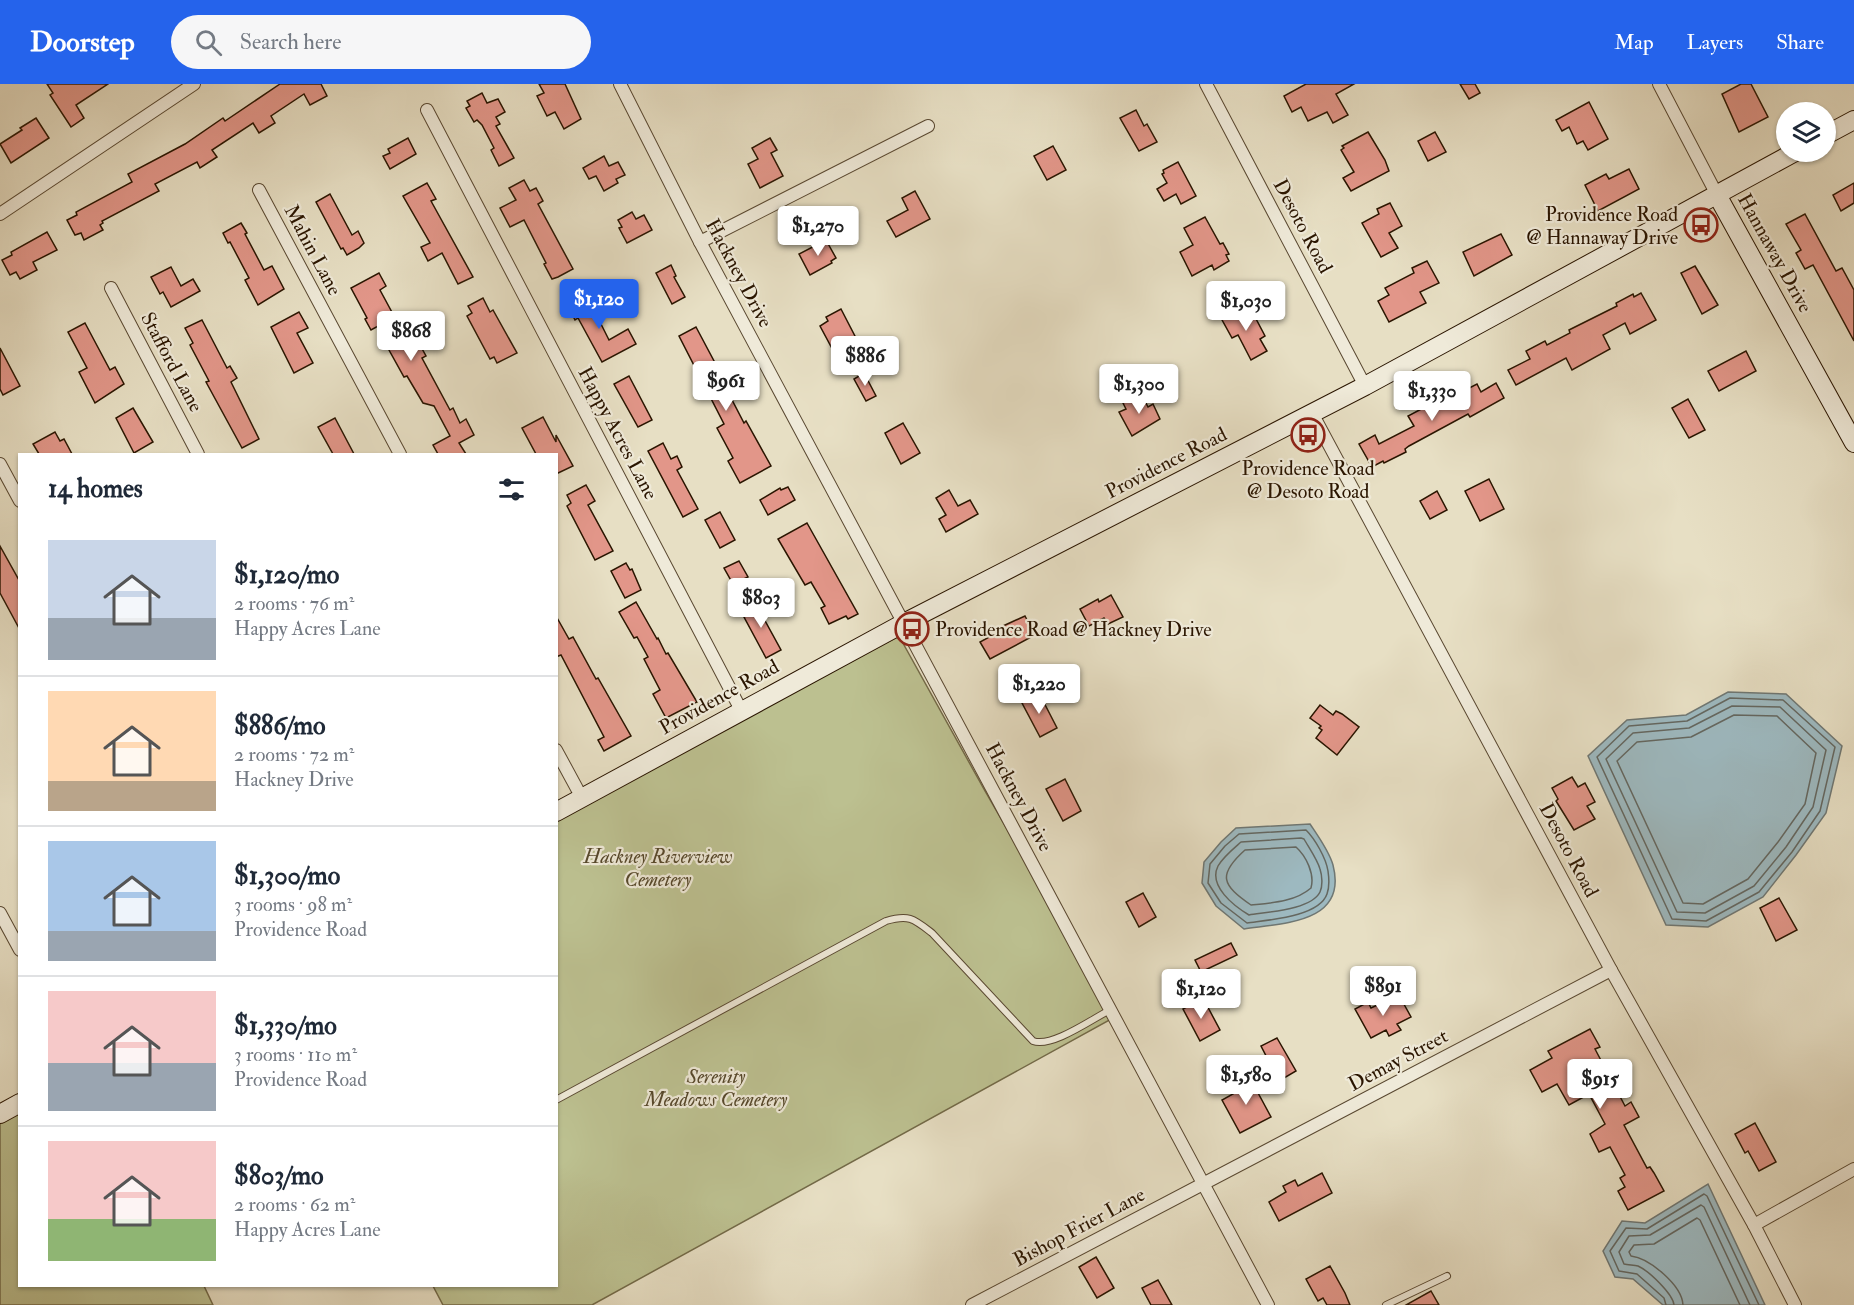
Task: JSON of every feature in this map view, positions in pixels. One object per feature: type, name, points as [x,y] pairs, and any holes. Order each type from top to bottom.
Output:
[{"type":"street","points":[[0,214],[194,84]]},
{"type":"street","name":"Hackney Drive","points":[[620,84],[700,242],[1268,1305]]},
{"type":"street","name":"Desoto Road","points":[[1206,84],[1365,386]]},
{"type":"street","name":"Hannaway Drive","points":[[1659,84],[1716,193],[1854,443]]},
{"type":"street","name":"Happy Acres Lane","points":[[427,110],[741,710]]},
{"type":"street","points":[[1836,130],[1854,120]]},
{"type":"street","points":[[700,242],[928,126]]},
{"type":"street","name":"Providence Road","points":[[558,811],[904,622],[1365,386],[1776,162]]},
{"type":"street","name":"Mahin Lane","points":[[260,190],[399,453]]},
{"type":"street","name":"Stafford Lane","points":[[111,288],[197,453]]},
{"type":"street","name":"Desoto Road","points":[[1312,413],[1611,970],[1754,1225],[1795,1305]]},
{"type":"street","points":[[0,464],[18,497]]},
{"type":"street","points":[[558,754],[582,798]]},
{"type":"street","points":[[0,913],[18,946]]},
{"type":"street","name":"Demay Street","points":[[1204,1185],[1611,970]]},
{"type":"street","points":[[0,1114],[18,1104]]},
{"type":"street","points":[[1754,1225],[1854,1169]]},
{"type":"street","name":"Bishop Frier Lane","points":[[972,1305],[1204,1185]]},
{"type":"lane","points":[[558,1099],[886,921],[897,918],[915,920],[932,933],[1033,1041],[1043,1043],[1058,1038],[1110,1009]]},
{"type":"lane","points":[[1386,1305],[1447,1276]]},
{"type":"green space","name":"Serenity Meadows Cemetery","points":[[899,636],[1115,1017],[592,1305],[443,1305],[434,1287],[558,1287],[558,817]]},
{"type":"green space","points":[[18,1113],[18,1287],[204,1287],[213,1305],[0,1305],[0,1123]]},
{"type":"water","points":[[1728,692],[1786,694],[1842,746],[1826,813],[1763,897],[1708,927],[1666,925],[1588,756],[1627,720],[1686,715]]},
{"type":"water","points":[[1310,824],[1333,865],[1335,884],[1331,899],[1322,909],[1294,921],[1244,929],[1216,906],[1202,883],[1204,862],[1236,828]]},
{"type":"water","points":[[1708,1184],[1765,1305],[1663,1305],[1633,1279],[1615,1277],[1603,1251],[1622,1221],[1645,1223]]},
{"type":"building","points":[[47,84],[108,84],[76,105],[84,118],[71,127],[50,95],[53,93]]},
{"type":"building","points":[[280,84],[321,84],[327,96],[310,105],[304,94],[271,116],[275,123],[259,133],[253,123],[212,150],[217,157],[200,168],[197,162],[155,184],[159,191],[102,221],[100,225],[103,230],[84,240],[81,233],[75,235],[67,220],[77,215],[76,212],[132,182],[128,174],[185,144],[223,118],[225,121]]},
{"type":"building","points":[[539,84],[565,84],[581,119],[564,129],[555,112],[547,116],[537,96],[544,93]]},
{"type":"building","points":[[1306,84],[1354,84],[1336,94],[1348,115],[1333,123],[1327,112],[1308,121],[1301,107],[1292,112],[1284,96]]},
{"type":"building","points":[[1460,84],[1475,84],[1480,93],[1469,99]]},
{"type":"building","points":[[1741,84],[1751,84],[1768,117],[1739,132],[1722,94]]},
{"type":"building","points":[[482,93],[487,103],[498,99],[505,112],[496,117],[500,124],[496,126],[514,158],[499,166],[491,150],[494,148],[482,125],[477,120],[474,122],[466,108],[470,106],[467,101]]},
{"type":"building","points":[[1589,102],[1608,139],[1588,150],[1583,141],[1577,144],[1569,127],[1562,131],[1556,120]]},
{"type":"building","points":[[1136,110],[1144,126],[1147,124],[1157,142],[1139,151],[1120,118]]},
{"type":"building","points":[[36,118],[49,138],[11,163],[0,144]]},
{"type":"building","points":[[1368,132],[1389,171],[1351,191],[1343,178],[1354,172],[1341,150],[1344,148],[1342,146]]},
{"type":"building","points":[[1435,132],[1446,152],[1428,161],[1418,141]]},
{"type":"building","points":[[408,138],[416,154],[390,169],[383,156],[390,153],[388,149]]},
{"type":"building","points":[[770,138],[777,150],[771,153],[783,176],[760,188],[748,164],[758,159],[752,148]]},
{"type":"building","points":[[1053,146],[1066,170],[1047,180],[1034,156]]},
{"type":"building","points":[[604,156],[609,166],[618,162],[625,175],[616,179],[618,183],[604,191],[596,176],[589,179],[583,168]]},
{"type":"building","points":[[1178,162],[1196,196],[1181,204],[1176,194],[1164,201],[1157,189],[1167,183],[1162,174],[1163,170]]},
{"type":"building","points":[[1629,169],[1639,189],[1598,211],[1585,185],[1606,174],[1609,179]]},
{"type":"building","points":[[524,180],[530,191],[536,188],[543,201],[538,204],[573,269],[552,279],[524,220],[510,227],[500,208],[516,200],[509,188]]},
{"type":"building","points":[[427,183],[436,199],[431,201],[473,277],[458,284],[442,253],[428,261],[421,247],[430,243],[403,196]]},
{"type":"building","points":[[1854,183],[1854,203],[1841,211],[1833,195]]},
{"type":"building","points":[[915,191],[930,219],[896,237],[887,221],[908,210],[902,198]]},
{"type":"building","points":[[330,194],[352,235],[358,231],[364,243],[347,255],[343,248],[341,249],[316,202]]},
{"type":"building","points":[[1390,203],[1402,226],[1389,233],[1398,248],[1381,257],[1362,223],[1379,214],[1377,209]]},
{"type":"building","points":[[632,212],[636,219],[644,215],[652,230],[627,243],[619,228],[622,227],[618,220]]},
{"type":"building","points":[[1805,214],[1836,271],[1842,268],[1854,290],[1854,341],[1813,265],[1805,269],[1796,253],[1801,250],[1786,224]]},
{"type":"building","points":[[1205,217],[1220,244],[1223,243],[1229,254],[1226,255],[1229,261],[1214,270],[1212,265],[1192,276],[1180,252],[1193,245],[1184,228]]},
{"type":"building","points":[[241,223],[264,270],[272,266],[284,289],[258,305],[245,280],[249,278],[223,233]]},
{"type":"building","points":[[47,232],[57,250],[33,262],[37,270],[20,279],[16,272],[10,275],[2,260],[12,255],[11,252]]},
{"type":"building","points":[[1501,234],[1512,255],[1474,276],[1463,252]]},
{"type":"building","points":[[826,240],[836,258],[831,261],[832,263],[810,275],[799,254]]},
{"type":"building","points":[[1427,261],[1439,283],[1420,292],[1426,303],[1389,322],[1378,301],[1389,295],[1385,288],[1414,273],[1412,268]]},
{"type":"building","points":[[671,265],[676,276],[674,277],[685,297],[672,304],[656,273]]},
{"type":"building","points":[[1695,266],[1718,305],[1702,314],[1681,273]]},
{"type":"building","points":[[171,267],[181,286],[193,279],[200,291],[171,307],[163,292],[160,294],[151,277]]},
{"type":"building","points":[[379,273],[386,286],[380,290],[407,340],[415,336],[426,356],[422,358],[450,410],[453,408],[460,423],[466,419],[474,435],[459,443],[465,453],[437,453],[433,445],[450,436],[434,406],[423,403],[407,376],[404,377],[389,350],[392,348],[380,325],[371,330],[351,288]]},
{"type":"building","points":[[1641,293],[1656,320],[1630,334],[1625,323],[1603,335],[1610,349],[1572,370],[1566,358],[1516,385],[1508,370],[1530,359],[1526,351],[1545,341],[1547,345],[1570,333],[1569,330],[1617,306],[1616,303],[1633,294],[1634,297]]},
{"type":"building","points":[[586,294],[609,340],[628,329],[636,344],[602,362],[578,318],[575,320],[567,304]]},
{"type":"building","points":[[483,298],[490,312],[493,310],[517,353],[497,363],[494,357],[490,359],[467,316],[472,313],[468,306]]},
{"type":"building","points":[[1242,306],[1249,320],[1255,317],[1265,336],[1260,339],[1267,351],[1251,360],[1238,335],[1232,338],[1221,318]]},
{"type":"building","points":[[841,309],[858,342],[835,354],[820,326],[828,321],[826,317]]},
{"type":"building","points":[[299,312],[308,328],[297,333],[313,363],[294,373],[271,327]]},
{"type":"building","points":[[202,320],[227,368],[230,366],[237,378],[231,382],[259,439],[242,448],[206,382],[209,381],[190,345],[193,343],[185,328]]},
{"type":"building","points":[[85,323],[110,370],[115,367],[124,384],[95,403],[79,372],[87,368],[68,332]]},
{"type":"building","points":[[696,327],[744,423],[746,421],[771,466],[740,483],[728,461],[733,458],[717,428],[724,424],[679,336]]},
{"type":"building","points":[[0,348],[20,386],[3,395],[0,389]]},
{"type":"building","points":[[1746,351],[1756,371],[1719,391],[1708,371]]},
{"type":"building","points":[[864,373],[876,396],[866,401],[854,379]]},
{"type":"building","points":[[629,376],[652,420],[638,427],[614,384]]},
{"type":"building","points":[[1496,383],[1504,398],[1470,417],[1468,414],[1409,446],[1405,449],[1406,452],[1384,463],[1383,461],[1372,467],[1359,444],[1375,435],[1379,444],[1414,426],[1408,416],[1442,398],[1444,401],[1477,384],[1481,392]]},
{"type":"building","points":[[1141,393],[1148,407],[1153,404],[1160,419],[1132,436],[1119,412],[1126,409],[1123,403]]},
{"type":"building","points":[[1688,399],[1705,430],[1689,438],[1672,408]]},
{"type":"building","points":[[133,408],[153,442],[134,453],[116,418]]},
{"type":"building","points":[[543,417],[556,442],[556,435],[573,466],[558,473],[558,453],[535,453],[522,428]]},
{"type":"building","points":[[335,418],[353,453],[332,453],[318,427]]},
{"type":"building","points":[[903,423],[920,453],[901,464],[885,433]]},
{"type":"building","points":[[55,432],[60,441],[64,439],[71,453],[38,453],[33,444]]},
{"type":"building","points":[[663,443],[671,459],[677,456],[682,467],[677,470],[698,509],[683,517],[648,451]]},
{"type":"building","points":[[1489,479],[1504,509],[1480,521],[1465,491]]},
{"type":"building","points":[[586,485],[595,501],[588,505],[613,551],[595,560],[567,506],[571,503],[567,495]]},
{"type":"building","points":[[788,487],[795,500],[768,515],[760,500],[780,488],[781,490]]},
{"type":"building","points":[[949,490],[958,506],[970,500],[978,514],[946,532],[939,519],[946,515],[936,498]]},
{"type":"building","points":[[1437,491],[1447,510],[1430,519],[1420,501]]},
{"type":"building","points":[[720,512],[735,540],[720,548],[705,520]]},
{"type":"building","points":[[807,523],[858,614],[848,619],[846,616],[829,624],[821,608],[825,606],[811,582],[805,585],[778,539]]},
{"type":"building","points":[[0,546],[18,578],[18,626],[0,593]]},
{"type":"building","points":[[739,561],[748,577],[733,584],[724,568]]},
{"type":"building","points":[[626,563],[630,570],[632,569],[641,590],[625,598],[611,571]]},
{"type":"building","points":[[1111,595],[1123,617],[1108,624],[1104,618],[1089,626],[1080,609]]},
{"type":"building","points":[[758,601],[766,616],[763,617],[781,650],[766,658],[742,610]]},
{"type":"building","points":[[636,602],[697,702],[666,718],[653,694],[660,690],[644,659],[648,657],[619,612]]},
{"type":"building","points":[[1025,616],[1035,635],[990,659],[980,642],[1004,629],[1003,626]]},
{"type":"building","points":[[558,620],[569,639],[573,637],[631,736],[604,751],[598,740],[604,737],[561,655],[558,656]]},
{"type":"building","points":[[1039,693],[1057,728],[1040,737],[1022,703]]},
{"type":"building","points":[[1320,705],[1333,715],[1336,711],[1342,714],[1359,727],[1337,755],[1316,738],[1322,730],[1319,728],[1321,726],[1310,718]]},
{"type":"building","points":[[1572,777],[1578,787],[1585,783],[1595,802],[1587,806],[1595,819],[1574,830],[1556,801],[1558,799],[1552,788]]},
{"type":"building","points":[[1065,779],[1081,811],[1063,821],[1046,789]]},
{"type":"building","points":[[1143,893],[1156,917],[1139,927],[1126,902]]},
{"type":"building","points":[[1779,898],[1797,930],[1776,941],[1760,908]]},
{"type":"building","points":[[1231,943],[1237,955],[1201,972],[1195,960]]},
{"type":"building","points":[[1400,997],[1411,1017],[1397,1024],[1401,1030],[1389,1036],[1386,1030],[1371,1038],[1355,1009],[1368,1002],[1371,1008]]},
{"type":"building","points":[[1203,998],[1220,1030],[1200,1041],[1183,1009]]},
{"type":"building","points":[[1590,1029],[1600,1047],[1595,1049],[1625,1106],[1631,1102],[1639,1117],[1624,1125],[1647,1168],[1650,1167],[1664,1191],[1628,1210],[1618,1191],[1625,1187],[1620,1178],[1625,1175],[1610,1147],[1599,1152],[1590,1134],[1605,1124],[1589,1094],[1569,1105],[1557,1084],[1542,1092],[1530,1070],[1552,1058],[1548,1051]]},
{"type":"building","points":[[1277,1038],[1296,1071],[1279,1081],[1261,1046]]},
{"type":"building","points":[[1250,1078],[1271,1117],[1240,1133],[1222,1100],[1233,1094],[1230,1088]]},
{"type":"building","points":[[1755,1123],[1776,1162],[1759,1171],[1748,1151],[1745,1153],[1735,1134]]},
{"type":"building","points":[[1322,1173],[1332,1193],[1279,1221],[1269,1202],[1286,1192],[1283,1186],[1295,1180],[1298,1186]]},
{"type":"building","points":[[1096,1257],[1114,1288],[1097,1298],[1079,1267]]},
{"type":"building","points":[[1330,1266],[1350,1305],[1327,1305],[1323,1298],[1318,1301],[1306,1279]]},
{"type":"building","points":[[1158,1280],[1172,1305],[1151,1305],[1142,1288]]},
{"type":"building","points":[[1431,1291],[1439,1305],[1406,1305]]},
{"type":"place","name":"Providence Road @ Hannaway Drive","points":[[1701,225]]},
{"type":"place","name":"Providence Road @ Desoto Road","points":[[1308,435]]},
{"type":"place","name":"Providence Road @ Hackney Drive","points":[[912,629]]},
{"type":"park label","name":"Hackney Riverview Cemetery","points":[[658,868]]}]
